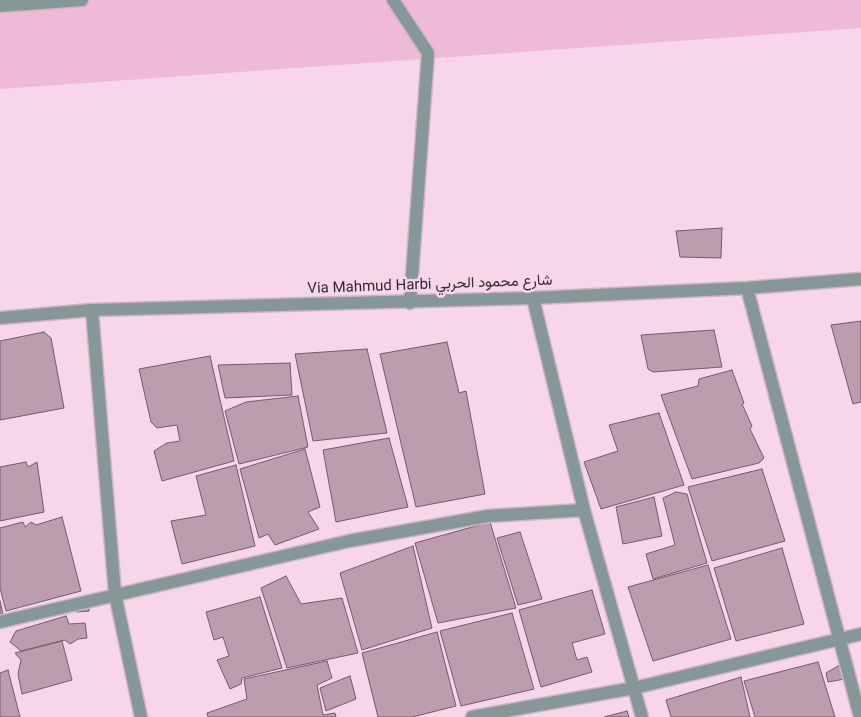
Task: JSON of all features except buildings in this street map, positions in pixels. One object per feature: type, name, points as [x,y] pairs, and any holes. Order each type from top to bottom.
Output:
[{"type":"street","points":[[0,6],[82,0]]},
{"type":"street","points":[[393,0],[428,53],[410,303]]},
{"type":"street","name":"Via Mahmud Harbi شارع محمود الحربي","points":[[0,318],[92,310],[410,303],[533,298],[747,288],[861,279]]},
{"type":"street","points":[[747,288],[860,717]]},
{"type":"street","points":[[533,298],[584,510],[642,717]]},
{"type":"street","points":[[92,310],[115,594],[141,717]]},
{"type":"street","points":[[0,622],[349,541],[488,516],[584,510]]},
{"type":"street","points":[[472,717],[634,688],[861,634]]},
{"type":"shaded area","points":[[0,0],[861,0],[861,28],[0,89]]}]
